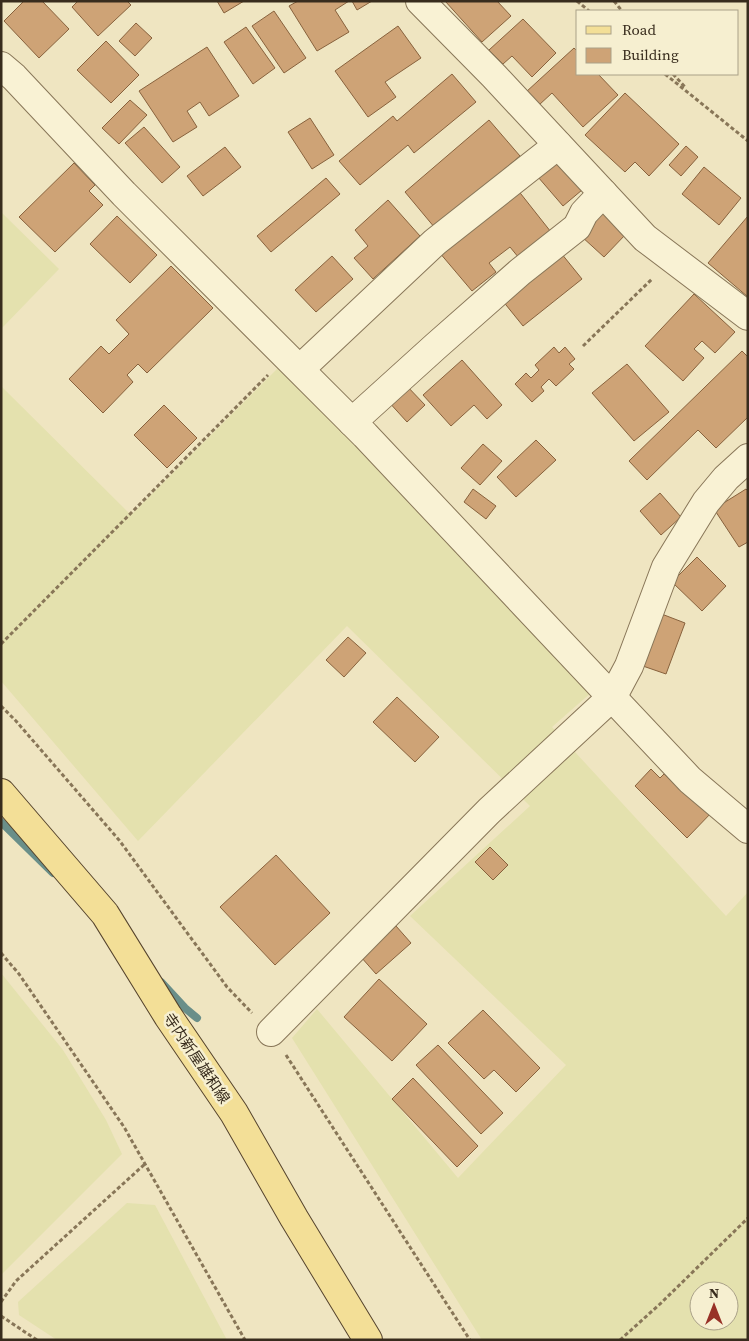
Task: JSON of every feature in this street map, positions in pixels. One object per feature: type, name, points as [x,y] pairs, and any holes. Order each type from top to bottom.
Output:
[{"type":"main road","name":"寺内新屋雄和線","points":[[1,794],[105,914],[168,1016],[234,1113],[294,1218],[368,1340]]},
{"type":"street","points":[[420,1],[494,76],[644,238],[748,316]]},
{"type":"street","points":[[1,66],[131,202],[365,435],[613,696],[690,780],[748,829]]},
{"type":"street","points":[[293,363],[434,242],[558,144]]},
{"type":"street","points":[[352,422],[520,272],[577,227],[584,213],[603,193]]},
{"type":"street","points":[[271,1032],[489,811],[613,696],[629,666],[666,567],[706,502],[726,478],[748,458]]},
{"type":"path","points":[[577,1],[588,10]]},
{"type":"path","points":[[667,75],[748,141]]},
{"type":"path","points":[[675,75],[690,94]]},
{"type":"path","points":[[583,346],[673,259]]},
{"type":"path","points":[[1,644],[293,363]]},
{"type":"path","points":[[1,706],[118,840],[227,987],[271,1032],[470,1340]]},
{"type":"path","points":[[1,953],[25,982],[124,1126],[244,1340]]},
{"type":"path","points":[[1,1302],[16,1281],[146,1163]]},
{"type":"path","points":[[620,1340],[660,1304],[748,1218]]},
{"type":"path","points":[[1,1316],[37,1340]]},
{"type":"shaded area","points":[[1,212],[59,269],[1,329]]},
{"type":"shaded area","points":[[279,367],[593,691],[552,727],[726,916],[748,892],[748,1340],[482,1340],[292,1038],[317,1009],[458,1178],[566,1065],[410,916],[530,806],[347,626],[138,841],[1,681],[1,386],[131,515]]},
{"type":"shaded area","points":[[1,973],[63,1050],[106,1120],[122,1154],[1,1275]]},
{"type":"shaded area","points":[[127,1203],[155,1205],[227,1340],[57,1340],[19,1315],[18,1302]]},
{"type":"building","points":[[24,1],[42,1],[69,29],[39,58],[4,21]]},
{"type":"building","points":[[78,1],[127,1],[131,5],[98,36],[72,7]]},
{"type":"building","points":[[217,1],[244,1],[224,13]]},
{"type":"building","points":[[298,1],[349,1],[335,10],[349,32],[317,51],[289,6]]},
{"type":"building","points":[[352,1],[372,1],[357,10]]},
{"type":"building","points":[[445,1],[497,1],[511,16],[482,42]]},
{"type":"building","points":[[274,11],[306,58],[284,73],[252,26]]},
{"type":"building","points":[[523,19],[556,53],[532,77],[512,56],[503,64],[489,50]]},
{"type":"building","points":[[136,23],[152,38],[135,56],[119,41]]},
{"type":"building","points":[[398,26],[421,58],[385,82],[396,97],[368,117],[335,71]]},
{"type":"building","points":[[246,27],[275,68],[253,84],[224,42]]},
{"type":"building","points":[[106,41],[139,75],[111,103],[77,70]]},
{"type":"building","points":[[207,47],[239,96],[209,116],[200,102],[187,111],[197,127],[173,142],[139,91]]},
{"type":"building","points":[[574,48],[576,50],[576,75],[599,75],[618,95],[583,127],[552,93],[539,105],[526,92]]},
{"type":"building","points":[[452,74],[476,102],[414,153],[408,145],[360,185],[339,161],[393,116],[397,121]]},
{"type":"building","points":[[625,93],[679,144],[649,176],[635,162],[625,172],[585,135]]},
{"type":"building","points":[[130,100],[147,115],[119,144],[102,128]]},
{"type":"building","points":[[310,118],[334,155],[312,169],[288,132]]},
{"type":"building","points":[[489,120],[520,156],[435,228],[405,192]]},
{"type":"building","points":[[144,127],[180,167],[162,183],[125,143]]},
{"type":"building","points":[[686,146],[698,157],[681,176],[669,165]]},
{"type":"building","points":[[225,147],[241,167],[203,196],[187,176]]},
{"type":"building","points":[[557,161],[582,190],[563,206],[538,177]]},
{"type":"building","points":[[74,163],[95,185],[89,191],[103,205],[55,252],[19,217]]},
{"type":"building","points":[[704,167],[741,198],[719,225],[682,194]]},
{"type":"building","points":[[326,178],[340,194],[271,252],[257,236]]},
{"type":"building","points":[[517,189],[551,232],[519,258],[510,247],[489,263],[496,272],[472,291],[439,252]]},
{"type":"building","points":[[388,200],[420,236],[373,279],[354,258],[368,246],[355,230]]},
{"type":"building","points":[[603,212],[626,234],[604,257],[581,236]]},
{"type":"building","points":[[117,216],[157,255],[130,283],[90,244]]},
{"type":"building","points":[[748,216],[748,297],[708,263]]},
{"type":"building","points":[[561,253],[582,279],[523,326],[502,300]]},
{"type":"building","points":[[332,256],[353,279],[316,312],[295,290]]},
{"type":"building","points":[[171,266],[213,308],[147,373],[138,364],[127,375],[133,382],[103,413],[69,379],[101,346],[109,354],[129,334],[116,320]]},
{"type":"building","points":[[694,294],[735,332],[715,353],[702,341],[694,349],[704,358],[683,381],[645,346]]},
{"type":"building","points":[[554,347],[559,353],[565,347],[575,359],[569,364],[574,369],[556,386],[549,379],[541,387],[544,391],[532,402],[515,384],[526,373],[531,378],[539,370],[535,365]]},
{"type":"building","points":[[742,351],[748,357],[748,417],[716,448],[698,430],[647,480],[629,461]]},
{"type":"building","points":[[462,360],[502,405],[487,419],[474,405],[451,426],[423,395]]},
{"type":"building","points":[[627,364],[669,412],[634,441],[592,393]]},
{"type":"building","points":[[405,384],[425,405],[407,422],[387,400]]},
{"type":"building","points":[[164,405],[197,438],[167,468],[134,435]]},
{"type":"building","points":[[536,440],[556,460],[516,497],[497,477]]},
{"type":"building","points":[[483,444],[502,461],[480,485],[461,468]]},
{"type":"building","points":[[473,489],[496,506],[486,519],[464,502]]},
{"type":"building","points":[[746,489],[748,491],[748,542],[739,547],[714,509]]},
{"type":"building","points":[[660,493],[681,517],[661,535],[640,511]]},
{"type":"building","points":[[697,557],[726,586],[702,611],[672,582]]},
{"type":"building","points":[[659,613],[685,623],[666,674],[640,665]]},
{"type":"building","points":[[348,637],[366,653],[344,677],[326,660]]},
{"type":"building","points":[[397,697],[439,737],[415,762],[373,722]]},
{"type":"building","points":[[651,769],[660,778],[664,774],[681,791],[686,785],[713,811],[687,838],[635,786]]},
{"type":"building","points":[[490,847],[508,865],[493,880],[475,862]]},
{"type":"building","points":[[276,855],[330,913],[275,965],[220,907]]},
{"type":"building","points":[[396,926],[411,943],[376,974],[361,957]]},
{"type":"building","points":[[379,979],[427,1024],[392,1061],[344,1017]]},
{"type":"building","points":[[483,1010],[540,1068],[516,1092],[494,1070],[484,1079],[448,1043]]},
{"type":"building","points":[[438,1045],[503,1113],[481,1134],[416,1065]]},
{"type":"building","points":[[413,1078],[478,1146],[457,1167],[392,1099]]},
{"type":"waterway","points":[[1,822],[53,873]]},
{"type":"waterway","points":[[161,982],[197,1018]]}]
